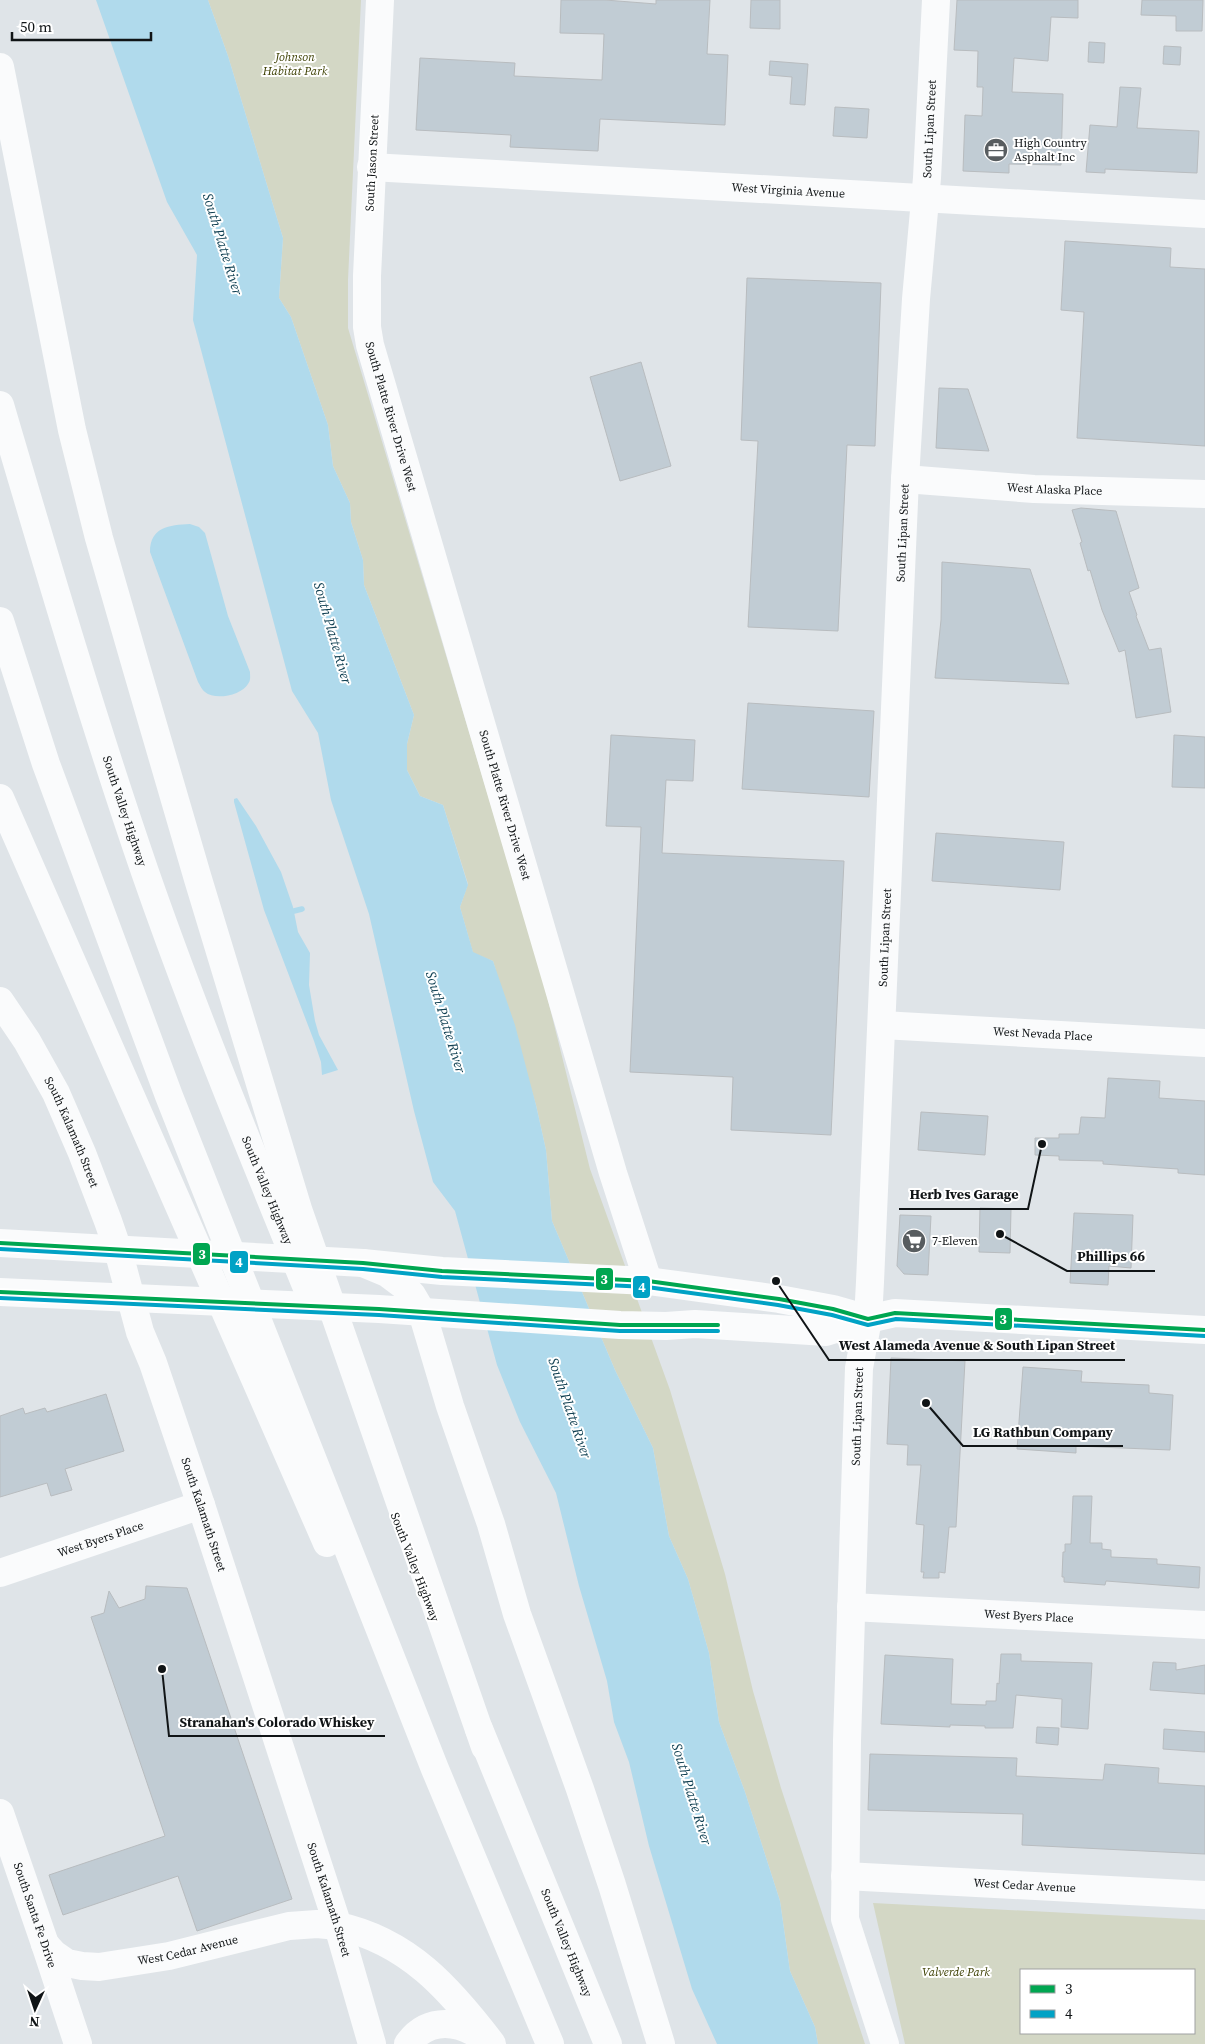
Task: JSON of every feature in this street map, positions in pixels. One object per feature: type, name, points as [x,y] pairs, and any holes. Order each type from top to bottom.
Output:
[{"type":"main road","name":"South Jason Street","points":[[367,327],[366,283],[380,0]]},
{"type":"main road","name":"South Lipan Street","points":[[845,1876],[846,1741],[859,1368],[868,1319],[905,479],[916,299],[926,198],[936,0]]},
{"type":"main road","points":[[0,67],[76,447],[97,530],[135,663],[298,1209],[485,1747]]},
{"type":"main road","name":"West Virginia Avenue","points":[[371,167],[1205,214]]},
{"type":"main road","name":"South Platte River Drive West","points":[[367,327],[376,367],[613,1173],[648,1281]]},
{"type":"main road","name":"South Valley Highway","points":[[0,405],[95,722],[145,873],[201,1022],[334,1354],[485,1747],[608,2044]]},
{"type":"main road","name":"West Alaska Place","points":[[905,479],[1034,489],[1205,494]]},
{"type":"main road","points":[[0,621],[46,764],[137,1014],[435,1769],[550,2044]]},
{"type":"main road","points":[[0,798],[360,1617],[435,1769]]},
{"type":"main road","name":"South Kalamath Street","points":[[0,1001],[50,1080],[68,1119],[118,1250],[140,1332],[153,1363],[201,1505],[338,1926],[372,2044]]},
{"type":"main road","name":"West Nevada Place","points":[[882,1025],[1205,1043]]},
{"type":"main road","points":[[0,1243],[363,1263],[442,1272],[648,1281],[779,1299],[832,1309],[868,1319]]},
{"type":"main road","points":[[363,1263],[387,1273],[403,1284],[422,1312],[450,1406],[491,1524],[517,1614],[612,1885],[661,2044]]},
{"type":"main road","points":[[0,1292],[379,1309],[620,1324],[666,1326],[694,1324],[826,1332],[895,1313],[1205,1330]]},
{"type":"main road","name":"West Byers Place","points":[[0,1573],[201,1505]]},
{"type":"main road","name":"West Byers Place","points":[[852,1607],[1205,1625]]},
{"type":"main road","name":"South Santa Fe Drive","points":[[0,1813],[78,2044]]},
{"type":"main road","points":[[845,1876],[845,1919],[885,2044]]},
{"type":"main road","name":"West Cedar Avenue","points":[[845,1876],[1205,1895]]},
{"type":"main road","name":"West Cedar Avenue","points":[[45,1944],[54,1954],[67,1963],[99,1967],[169,1956],[289,1926],[316,1924],[356,1930],[383,1941],[419,1964],[461,2004],[491,2044]]},
{"type":"main road","points":[[408,2044],[423,2029],[446,2024],[472,2031],[491,2044]]},
{"type":"green space","name":"Johnson Habitat Park","points":[[208,0],[361,0],[348,280],[348,328],[542,976],[590,1169],[670,1390],[725,1574],[753,1691],[781,1788],[865,2044],[818,2044],[815,2027],[790,1971],[780,1901],[745,1792],[719,1722],[709,1653],[688,1579],[669,1536],[653,1448],[615,1370],[552,1221],[546,1150],[536,1105],[493,961],[473,953],[460,907],[468,884],[443,805],[420,796],[407,770],[407,744],[414,715],[364,585],[363,560],[351,522],[350,503],[333,466],[328,425],[291,317],[279,298],[283,238],[228,56]]},
{"type":"green space","name":"Valverde Park","points":[[873,1903],[1205,1920],[1205,2044],[905,2044]]},
{"type":"water","name":"South Platte River","points":[[96,0],[208,0],[228,56],[283,238],[279,298],[291,317],[328,425],[333,466],[350,503],[351,522],[363,560],[364,585],[414,715],[407,744],[407,770],[420,796],[443,805],[468,885],[460,907],[473,952],[493,961],[515,1025],[536,1105],[546,1150],[552,1221],[615,1370],[653,1448],[669,1536],[688,1579],[709,1653],[719,1722],[745,1792],[780,1901],[790,1971],[815,2027],[818,2044],[717,2044],[692,1989],[649,1846],[629,1762],[614,1722],[607,1681],[579,1586],[556,1493],[520,1422],[497,1365],[455,1211],[433,1182],[414,1111],[369,914],[331,800],[318,733],[292,691],[193,320],[197,255],[167,202]]},
{"type":"water","points":[[190,524],[199,527],[205,533],[228,616],[250,672],[250,681],[245,688],[228,696],[209,695],[198,682],[150,552],[153,537],[157,532],[175,525]]},
{"type":"water","points":[[237,798],[256,826],[281,872],[293,907],[298,932],[310,953],[309,985],[319,1035],[338,1070],[322,1075],[321,1062],[314,1041],[264,910],[234,802],[234,799]]},
{"type":"building","points":[[561,0],[605,0],[656,4],[656,0],[710,0],[707,54],[728,55],[725,125],[600,119],[598,151],[510,147],[511,135],[416,130],[420,58],[515,63],[514,76],[602,80],[604,34],[560,33]]},
{"type":"building","points":[[751,0],[780,0],[780,29],[750,28]]},
{"type":"building","points":[[957,0],[1078,0],[1078,18],[1051,17],[1048,61],[1014,58],[1012,92],[1063,94],[1061,165],[1009,164],[1009,173],[963,171],[965,115],[982,116],[983,87],[977,87],[978,51],[954,50]]},
{"type":"building","points":[[1142,0],[1203,0],[1202,31],[1176,31],[1176,16],[1141,15]]},
{"type":"building","points":[[1089,42],[1105,43],[1104,63],[1088,62]]},
{"type":"building","points":[[1164,46],[1181,47],[1180,65],[1163,64]]},
{"type":"building","points":[[770,61],[808,64],[805,105],[790,104],[792,77],[769,75]]},
{"type":"building","points":[[1120,87],[1141,88],[1137,128],[1199,131],[1197,173],[1105,169],[1105,173],[1086,172],[1090,125],[1117,127]]},
{"type":"building","points":[[835,107],[869,109],[867,138],[833,136]]},
{"type":"building","points":[[1065,241],[1171,248],[1170,267],[1205,269],[1205,446],[1077,438],[1084,312],[1061,310]]},
{"type":"building","points":[[747,278],[881,283],[875,446],[847,445],[838,631],[748,627],[758,441],[741,440]]},
{"type":"building","points":[[641,362],[671,466],[620,481],[590,377]]},
{"type":"building","points":[[939,388],[968,389],[989,451],[936,448]]},
{"type":"building","points":[[1081,508],[1116,511],[1139,588],[1129,592],[1149,650],[1161,648],[1171,712],[1136,718],[1125,650],[1119,652],[1102,610],[1090,570],[1088,571],[1080,543],[1082,542],[1072,510]]},
{"type":"building","points":[[942,562],[1030,569],[1069,684],[935,678],[941,620]]},
{"type":"building","points":[[748,703],[874,711],[869,797],[742,789]]},
{"type":"building","points":[[611,735],[695,740],[693,781],[666,780],[662,853],[844,861],[831,1135],[731,1130],[733,1077],[630,1072],[641,827],[606,826]]},
{"type":"building","points":[[1174,735],[1205,737],[1205,788],[1172,787]]},
{"type":"building","points":[[936,833],[1064,842],[1060,890],[932,881]]},
{"type":"building","points":[[1108,1078],[1160,1081],[1159,1098],[1205,1101],[1205,1175],[1178,1173],[1178,1169],[1103,1164],[1103,1161],[1059,1160],[1059,1156],[1035,1155],[1035,1138],[1059,1138],[1059,1134],[1079,1134],[1081,1117],[1105,1118]]},
{"type":"building","points":[[921,1112],[988,1116],[985,1155],[918,1150]]},
{"type":"building","points":[[980,1208],[1011,1209],[1010,1253],[979,1252]]},
{"type":"building","points":[[1074,1213],[1133,1215],[1131,1268],[1109,1266],[1108,1285],[1070,1283]]},
{"type":"building","name":"7-Eleven","points":[[900,1215],[931,1216],[928,1275],[904,1274],[897,1266]]},
{"type":"building","points":[[891,1358],[965,1361],[956,1527],[949,1527],[945,1573],[939,1572],[939,1578],[923,1578],[924,1572],[921,1572],[924,1525],[916,1524],[921,1465],[907,1465],[908,1445],[887,1444]]},
{"type":"building","points":[[1023,1367],[1082,1371],[1081,1382],[1149,1385],[1149,1393],[1173,1395],[1170,1450],[1076,1446],[1076,1453],[1017,1449]]},
{"type":"building","points":[[106,1394],[124,1451],[65,1469],[72,1490],[51,1496],[47,1483],[0,1497],[0,1416],[23,1408],[25,1414],[45,1408],[47,1412]]},
{"type":"building","points":[[1073,1496],[1092,1496],[1090,1543],[1102,1543],[1102,1549],[1111,1550],[1111,1557],[1157,1559],[1157,1564],[1200,1567],[1199,1588],[1106,1581],[1105,1585],[1064,1582],[1064,1577],[1062,1577],[1063,1552],[1065,1552],[1065,1544],[1071,1544]]},
{"type":"building","points":[[146,1586],[187,1588],[292,1899],[197,1931],[178,1876],[63,1915],[49,1875],[165,1836],[91,1617],[104,1613],[109,1591],[119,1608],[145,1599]]},
{"type":"building","points":[[1001,1654],[1021,1654],[1021,1661],[1092,1663],[1088,1729],[1061,1727],[1062,1699],[1016,1695],[1013,1728],[881,1724],[885,1655],[953,1659],[951,1704],[986,1705],[986,1701],[996,1701]]},
{"type":"building","points":[[1153,1662],[1176,1663],[1176,1670],[1205,1665],[1205,1694],[1150,1690]]},
{"type":"building","points":[[1037,1727],[1059,1728],[1058,1745],[1036,1743]]},
{"type":"building","points":[[1164,1729],[1205,1732],[1205,1752],[1163,1749]]},
{"type":"building","points":[[870,1754],[1017,1758],[1016,1776],[1103,1780],[1105,1764],[1159,1768],[1158,1783],[1205,1786],[1205,1854],[1022,1845],[1023,1814],[868,1810]]},
{"type":"waterway","points":[[294,911],[302,909]]},
{"type":"transit line","name":"3","points":[[0,1243],[363,1263],[442,1271],[648,1281],[779,1299],[833,1309],[868,1319],[895,1313],[1205,1330]]},
{"type":"transit line","name":"4","points":[[0,1249],[363,1269],[442,1277],[647,1287],[778,1305],[832,1315],[868,1325],[896,1319],[1205,1336]]},
{"type":"transit line","name":"3","points":[[0,1292],[379,1309],[620,1325],[718,1325]]},
{"type":"transit line","name":"4","points":[[0,1298],[379,1315],[620,1331],[718,1331]]},
{"type":"place","name":"High Country Asphalt Inc","points":[[996,150]]},
{"type":"place","name":"Herb Ives Garage","points":[[1042,1144]]},
{"type":"place","name":"Phillips 66","points":[[1000,1234]]},
{"type":"place","name":"7-Eleven","points":[[914,1241]]},
{"type":"place","name":"West Alameda Avenue & South Lipan Street","points":[[776,1281]]},
{"type":"place","name":"LG Rathbun Company","points":[[926,1403]]},
{"type":"place","name":"Stranahan's Colorado Whiskey","points":[[162,1669]]}]
